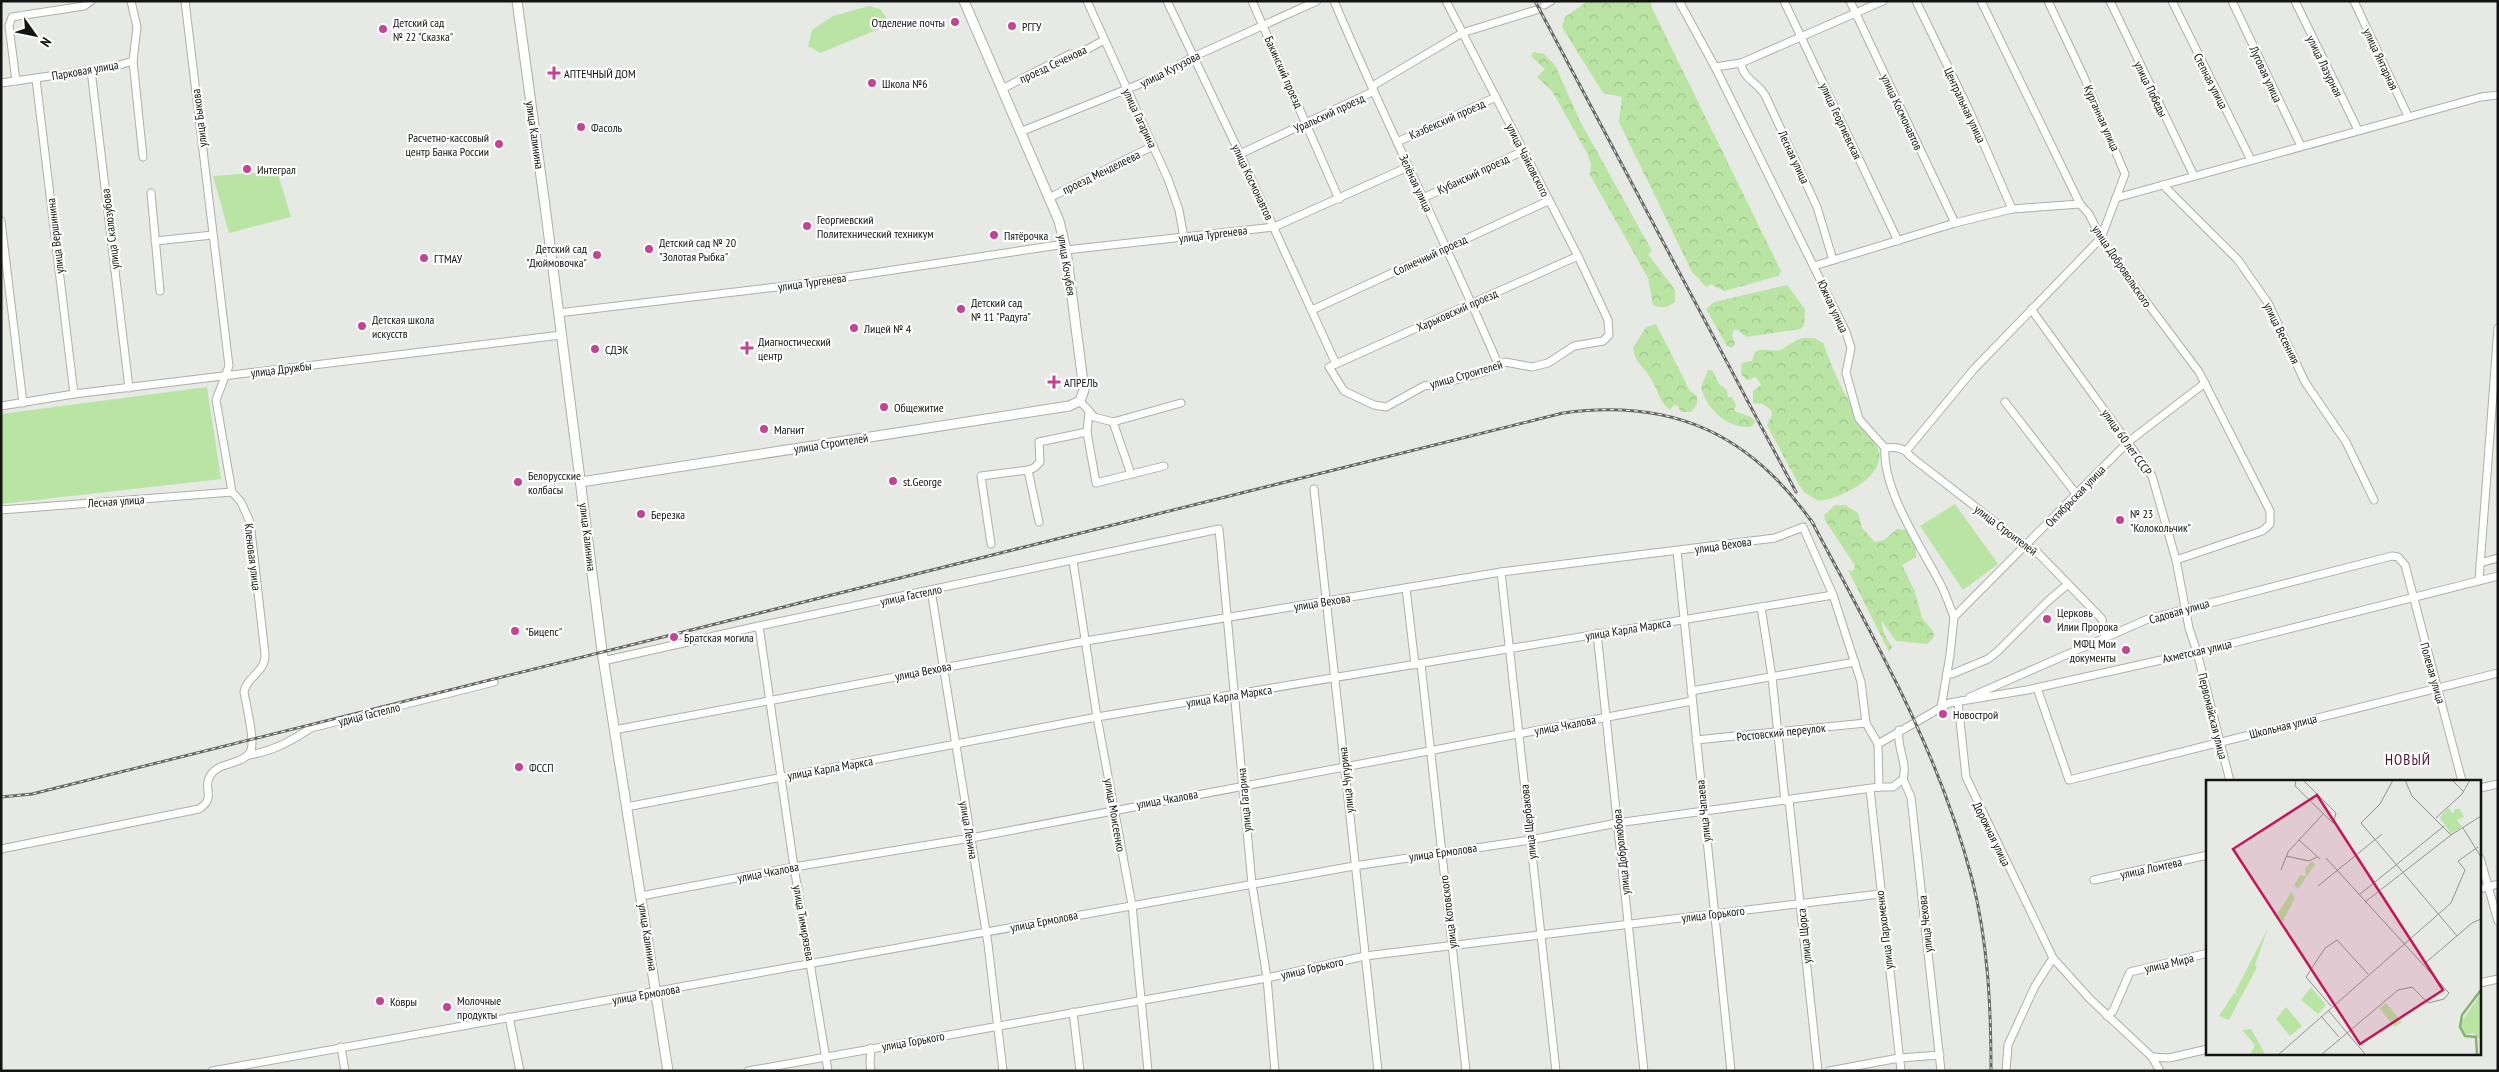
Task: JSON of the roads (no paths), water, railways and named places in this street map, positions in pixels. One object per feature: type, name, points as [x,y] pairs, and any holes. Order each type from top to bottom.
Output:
[{"type":"main road","name":"улица Калинина","points":[[517,1],[603,661],[668,1071]]},
{"type":"main road","name":"улица Кочубея","points":[[964,1],[1059,221],[1066,247],[1084,390],[1080,401]]},
{"type":"main road","name":"улица Строителей","points":[[581,482],[1069,406],[1080,401]]},
{"type":"street","points":[[16,81],[9,26],[12,17],[84,6],[90,1]]},
{"type":"street","points":[[131,1],[138,27],[133,61]]},
{"type":"street","name":"улица Быкова","points":[[185,1],[229,366],[226,376]]},
{"type":"street","name":"улица Гагарина","points":[[1087,1],[1153,146],[1179,210],[1184,238]]},
{"type":"street","name":"улица Космонавтов","points":[[1167,1],[1274,227],[1336,364]]},
{"type":"street","name":"Бакинский проезд","points":[[1252,1],[1339,199]]},
{"type":"street","name":"улица Кутузова","points":[[1020,132],[1128,90],[1162,75],[1193,57],[1317,1]]},
{"type":"street","name":"Зелёная улица","points":[[1334,1],[1372,92],[1398,142],[1498,364]]},
{"type":"street","name":"улица Чайковского","points":[[1446,1],[1578,256],[1608,320]]},
{"type":"street","name":"Южная улица","points":[[1679,1],[1715,67],[1846,332],[1851,348],[1846,373],[1859,419],[1886,448]]},
{"type":"street","name":"улица Георгиевская","points":[[1784,1],[1898,241]]},
{"type":"street","name":"улица Космонавтов","points":[[1850,1],[1954,223]]},
{"type":"street","points":[[1715,67],[1741,63],[1884,1]]},
{"type":"street","name":"Центральная улица","points":[[1916,1],[1969,110],[2012,209]]},
{"type":"street","name":"улица Добровольского","points":[[1981,1],[2080,204],[2089,214],[2101,238],[2205,382],[2270,511],[2270,524],[2262,531],[2176,560]]},
{"type":"street","name":"Курганная улица","points":[[2048,1],[2125,170],[2101,238]]},
{"type":"street","name":"улица Победы","points":[[2110,1],[2194,176]]},
{"type":"street","name":"Степная улица","points":[[2172,1],[2251,160]]},
{"type":"street","name":"Луговая улица","points":[[2232,1],[2301,146]]},
{"type":"street","name":"улица Лазурная","points":[[2294,1],[2358,130]]},
{"type":"street","name":"улица Янтарная","points":[[2354,1],[2408,116]]},
{"type":"street","name":"Уральский проезд","points":[[1240,154],[1372,92],[1374,85],[1462,33],[1536,10]]},
{"type":"street","name":"проезд Сеченова","points":[[1002,89],[1070,54],[1077,55],[1104,40]]},
{"type":"street","name":"Парковая улица","points":[[1,83],[91,70],[133,61],[143,157]]},
{"type":"street","name":"Лесная улица","points":[[1741,63],[1746,77],[1757,84],[1765,95],[1817,207],[1833,260]]},
{"type":"street","name":"улица Скалозубова","points":[[91,70],[129,388]]},
{"type":"street","name":"улица Вершинина","points":[[36,79],[74,394]]},
{"type":"street","points":[[2116,198],[2408,116],[2481,97],[2498,95]]},
{"type":"street","name":"Казбекский проезд","points":[[1398,142],[1496,97]]},
{"type":"street","name":"проезд Менделеева","points":[[1049,198],[1153,146]]},
{"type":"street","name":"Кубанский проезд","points":[[1423,198],[1523,151]]},
{"type":"street","name":"улица Тургенева","points":[[558,313],[794,285],[1066,247],[1184,238],[1274,227],[1408,167]]},
{"type":"street","name":"улица Весенняя","points":[[2163,185],[2238,260],[2268,303],[2305,382],[2346,442],[2374,500]]},
{"type":"street","points":[[151,193],[160,291]]},
{"type":"street","name":"Солнечный проезд","points":[[1312,310],[1548,200]]},
{"type":"street","points":[[1814,266],[1954,223],[2012,209],[2080,204]]},
{"type":"street","points":[[1,221],[23,403]]},
{"type":"street","points":[[156,241],[213,235]]},
{"type":"street","points":[[1941,708],[1954,617],[1942,588],[1898,501],[1884,462],[1886,448],[1896,447],[1907,450],[1974,369],[2101,238]]},
{"type":"street","name":"Харьковский проезд","points":[[1336,364],[1578,256]]},
{"type":"street","name":"улица 60 лет СССР","points":[[2031,309],[2152,476],[2176,560],[2184,609],[2197,652]]},
{"type":"street","name":"улица Строителей","points":[[1336,364],[1329,367],[1344,391],[1374,405],[1386,407],[1424,386],[1445,383],[1487,370],[1505,362],[1532,367],[1548,364],[1574,346],[1603,340],[1609,335],[1608,320]]},
{"type":"street","points":[[2479,580],[2498,328]]},
{"type":"street","name":"улица Дружбы","points":[[1,406],[74,394],[561,335]]},
{"type":"street","name":"Кленовая улица","points":[[226,376],[220,384],[216,400],[232,492],[241,502],[250,522],[265,654],[262,668],[245,685],[244,692],[252,739],[252,746],[248,755]]},
{"type":"street","name":"Октябрьская улица","points":[[1954,617],[2128,442],[2205,382]]},
{"type":"street","points":[[1080,401],[1094,417],[1113,422],[1181,403]]},
{"type":"street","points":[[2005,402],[2077,494]]},
{"type":"street","points":[[1089,411],[1087,432],[1096,483],[1164,466]]},
{"type":"street","points":[[1113,422],[1131,474]]},
{"type":"street","points":[[991,544],[981,476],[1034,468],[1040,462],[1039,442],[1087,432]]},
{"type":"street","name":"улица Строителей","points":[[1907,450],[2026,546],[2035,550],[2102,619],[2105,637]]},
{"type":"street","points":[[1028,470],[1038,522]]},
{"type":"street","name":"улица Чугурина","points":[[1314,489],[1378,1071]]},
{"type":"street","name":"Лесная улица","points":[[1,510],[232,492]]},
{"type":"street","name":"улица Вехова","points":[[614,730],[1086,641],[1501,572],[1775,538],[1803,527],[1833,595],[1861,682],[1866,723],[1878,744]]},
{"type":"street","name":"улица Гагарина","points":[[1219,529],[1252,884],[1267,978],[1275,1071]]},
{"type":"street","name":"улица Гастелло","points":[[603,661],[759,626],[1219,529]]},
{"type":"street","name":"улица Чапаева","points":[[1677,551],[1682,620],[1692,691],[1731,1071]]},
{"type":"street","name":"Садовая улица","points":[[1959,702],[2148,619],[2392,556],[2398,557],[2405,565]]},
{"type":"street","points":[[2480,563],[2498,558]]},
{"type":"street","name":"улица Моисеенко","points":[[1073,560],[1097,717],[1132,905],[1148,1071]]},
{"type":"street","name":"Полевая улица","points":[[2405,565],[2412,598],[2462,780]]},
{"type":"street","name":"улица Щербакова","points":[[1501,572],[1556,1071]]},
{"type":"street","name":"Ахметская улица","points":[[1878,744],[1899,730],[1941,708],[1959,702],[2038,688],[2197,652],[2498,576]]},
{"type":"street","points":[[1947,673],[1952,674],[1988,659],[2068,584]]},
{"type":"street","name":"улица Котовского","points":[[1406,588],[1430,750],[1466,1071]]},
{"type":"street","name":"улица Ленина","points":[[931,590],[986,932],[1003,1071]]},
{"type":"street","name":"улица Карла Маркса","points":[[626,807],[780,776],[955,746],[1097,717],[1833,595]]},
{"type":"street","name":"улица Щорса","points":[[1761,607],[1772,676],[1818,1071]]},
{"type":"street","name":"улица Тимирязева","points":[[759,626],[768,700],[828,1071]]},
{"type":"street","name":"улица Добролюбова","points":[[1597,633],[1644,1071]]},
{"type":"street","name":"Первомайская улица","points":[[2197,652],[2230,780]]},
{"type":"street","points":[[1692,691],[1855,662]]},
{"type":"street","name":"Школьная улица","points":[[2038,688],[2069,780],[2498,673]]},
{"type":"street","name":"удица Гастелло","points":[[1,849],[199,809],[206,804],[208,799],[208,780],[212,773],[248,755],[263,753],[289,742],[311,728],[494,682]]},
{"type":"street","name":"улица Чкалова","points":[[641,896],[794,867],[971,838],[1114,809],[1692,701]]},
{"type":"street","name":"Дорожная улица","points":[[1959,702],[1966,777],[2053,958],[2108,1016],[2152,1057],[2162,1071]]},
{"type":"street","name":"Ростовский переулок","points":[[1696,740],[1866,723]]},
{"type":"street","name":"улица Чехова","points":[[1899,730],[1898,739],[1904,769],[1903,779],[1911,797],[1941,1071]]},
{"type":"street","points":[[1878,744],[1879,788]]},
{"type":"street","name":"улица Ермолова","points":[[212,1071],[1440,851],[1530,840],[1618,824],[1893,787],[1903,779]]},
{"type":"street","points":[[2482,788],[2498,784]]},
{"type":"street","name":"улица Пархоменко","points":[[1870,789],[1880,894],[1901,1071]]},
{"type":"street","name":"улица Ломтева","points":[[2094,880],[2206,855]]},
{"type":"street","points":[[2482,873],[2484,888],[2498,921]]},
{"type":"street","points":[[2484,888],[2498,884]]},
{"type":"street","name":"улица Горького","points":[[748,1071],[1267,978],[1365,956],[1880,894]]},
{"type":"street","name":"улица Мира","points":[[2108,1016],[2113,1011],[2130,972],[2206,953]]},
{"type":"street","points":[[2006,1071],[2008,1046],[2035,986],[2053,958]]},
{"type":"street","points":[[2482,983],[2498,979]]},
{"type":"street","points":[[1073,1012],[1080,1071]]},
{"type":"street","points":[[509,1017],[520,1071]]},
{"type":"street","points":[[341,1047],[345,1071]]},
{"type":"street","points":[[871,1048],[871,1071]]},
{"type":"street","points":[[2152,1057],[2169,1058],[2206,1049]]},
{"type":"street","points":[[1829,1071],[1899,1058],[1940,1055]]},
{"type":"street","points":[[2162,1071],[2169,1058]]},
{"type":"railway","points":[[1535,1],[1796,492]]},
{"type":"railway","points":[[1,797],[32,794],[1563,413],[1603,410],[1640,411],[1674,418],[1706,429],[1736,446],[1764,467],[1790,493],[1814,525]]},
{"type":"railway","points":[[1811,520],[1881,651],[1923,739],[1958,831],[1972,879],[1982,926],[1988,974],[1991,1071]]},
{"type":"place","name":"Отделение почты","points":[[955,22]]},
{"type":"place","name":"РГГУ","points":[[1012,26]]},
{"type":"place","name":"Детский сад № 22 \"Сказка\"","points":[[383,29]]},
{"type":"place","name":"АПТЕЧНЫЙ ДОМ","points":[[554,73]]},
{"type":"place","name":"Школа №6","points":[[872,83]]},
{"type":"place","name":"Фасоль","points":[[581,127]]},
{"type":"place","name":"Расчетно-кассовый центр Банка России","points":[[499,144]]},
{"type":"place","name":"Интеграл","points":[[247,169]]},
{"type":"place","name":"Георгиевский Политехнический техникум","points":[[807,226]]},
{"type":"place","name":"Пятёрочка","points":[[994,235]]},
{"type":"place","name":"Детский сад № 20 \"Золотая Рыбка\"","points":[[649,249]]},
{"type":"place","name":"Детский сад \"Дюймовочка\"","points":[[597,255]]},
{"type":"place","name":"ГТМАУ","points":[[424,258]]},
{"type":"place","name":"Детский сад № 11 \"Радуга\"","points":[[961,309]]},
{"type":"place","name":"Детская школа искусств","points":[[362,326]]},
{"type":"place","name":"Лицей № 4","points":[[854,328]]},
{"type":"place","name":"Диагностический центр","points":[[747,348]]},
{"type":"place","name":"СДЭК","points":[[595,349]]},
{"type":"place","name":"АПРЕЛЬ","points":[[1054,382]]},
{"type":"place","name":"Общежитие","points":[[884,407]]},
{"type":"place","name":"Магнит","points":[[764,429]]},
{"type":"place","name":"st.George","points":[[893,481]]},
{"type":"place","name":"Белорусские колбасы","points":[[518,482]]},
{"type":"place","name":"Березка","points":[[641,514]]},
{"type":"place","name":"№ 23 \"Колокольчик\"","points":[[2120,520]]},
{"type":"place","name":"Церковь Илии Пророка","points":[[2047,619]]},
{"type":"place","name":"\"Бицепс\"","points":[[515,631]]},
{"type":"place","name":"Братская могила","points":[[674,637]]},
{"type":"place","name":"МФЦ Мои документы","points":[[2126,650]]},
{"type":"place","name":"Новострой","points":[[1943,714]]},
{"type":"place","name":"ФССП","points":[[519,767]]},
{"type":"place","name":"Ковры","points":[[380,1001]]},
{"type":"place","name":"Молочные продукты","points":[[447,1007]]},
{"type":"district","name":"НОВЫЙ","points":[[2408,759]]}]
